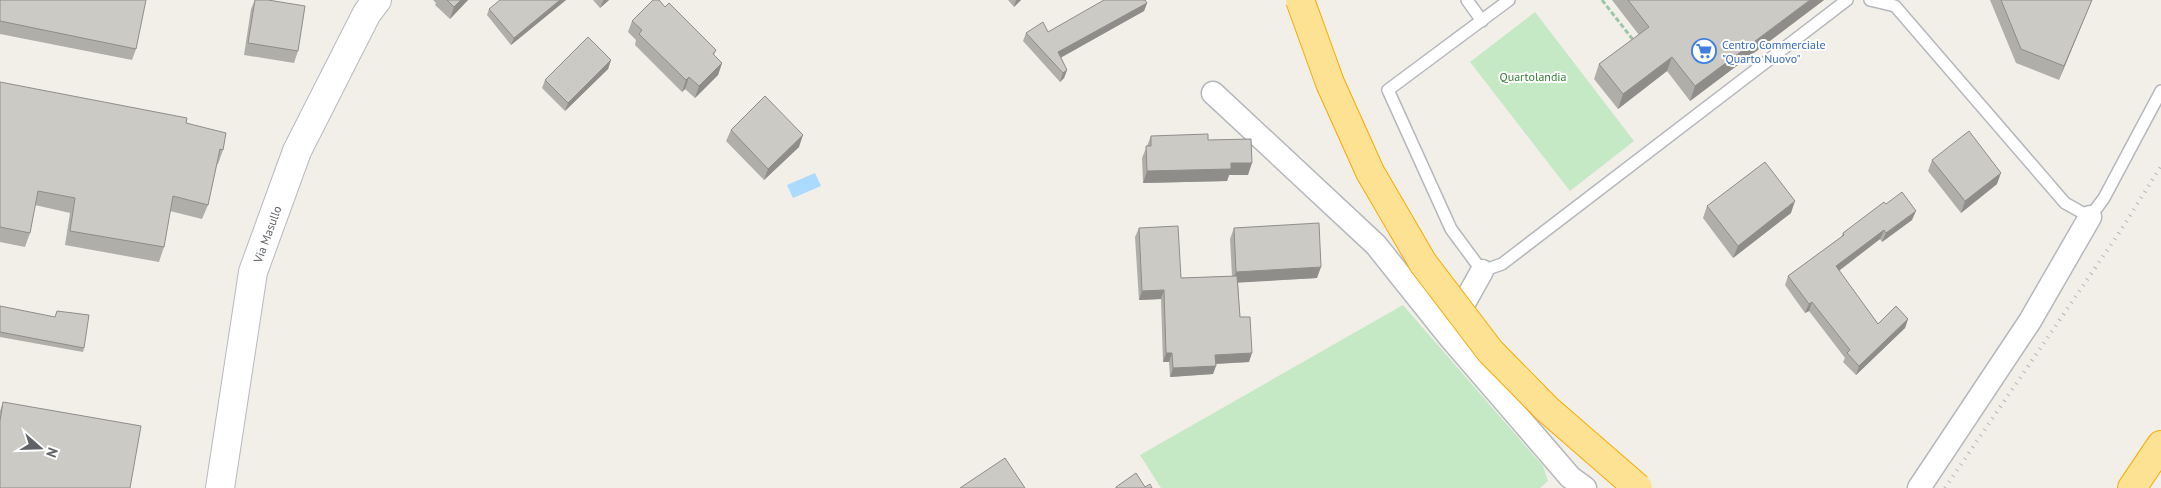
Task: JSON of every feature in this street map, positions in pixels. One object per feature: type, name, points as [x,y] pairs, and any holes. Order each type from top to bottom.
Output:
[{"type":"highway","points":[[1300,0],[1330,83],[1370,172],[1423,262],[1490,351],[1547,409],[1638,488]]},
{"type":"highway","points":[[2132,488],[2161,445]]},
{"type":"main road","name":"Via Masullo","points":[[220,488],[253,272],[297,151],[367,13],[377,0]]},
{"type":"street","points":[[1212,92],[1376,245],[1570,484]]},
{"type":"street","points":[[1919,488],[2030,321],[2090,217]]},
{"type":"street","points":[[1447,334],[1482,271]]},
{"type":"lane","points":[[1467,0],[1482,21]]},
{"type":"lane","points":[[1509,0],[1388,90],[1451,229],[1482,271],[1502,264],[1847,0]]},
{"type":"lane","points":[[1870,0],[1895,6],[2064,203],[2090,217],[2104,198],[2161,91]]},
{"type":"path","points":[[1602,0],[1638,45]]},
{"type":"green space","name":"Quartolandia","points":[[1535,12],[1634,141],[1570,191],[1470,62]]},
{"type":"green space","points":[[1403,305],[1543,466],[1548,481],[1540,488],[1161,488],[1140,455]]},
{"type":"water","points":[[815,173],[821,186],[793,198],[787,185]]},
{"type":"building","points":[[0,0],[146,0],[136,49],[0,21]]},
{"type":"building","points":[[255,0],[268,0],[305,6],[298,51],[248,43]]},
{"type":"building","points":[[447,0],[461,0],[454,7]]},
{"type":"building","points":[[500,0],[560,0],[514,38],[489,9]]},
{"type":"building","points":[[653,0],[659,0],[665,7],[669,3],[716,50],[713,54],[722,63],[699,86],[689,77],[686,80],[639,34],[642,30],[632,21]]},
{"type":"building","points":[[1104,0],[1145,0],[1147,3],[1058,52],[1067,70],[1063,73],[1026,33],[1043,22],[1048,32]]},
{"type":"building","name":"Centro Commerciale \"Quarto Nuovo\"","points":[[1628,0],[1810,0],[1695,86],[1672,57],[1623,94],[1599,64],[1649,27]]},
{"type":"building","points":[[2001,0],[2092,0],[2064,66],[2021,49]]},
{"type":"building","points":[[588,37],[611,60],[568,103],[545,80]]},
{"type":"building","points":[[0,82],[187,118],[186,123],[226,133],[223,150],[220,149],[208,205],[173,196],[164,247],[70,231],[75,198],[38,191],[30,233],[0,227]]},
{"type":"building","points":[[765,96],[803,135],[768,169],[731,130]]},
{"type":"building","points":[[1969,131],[2001,173],[1965,201],[1932,160]]},
{"type":"building","points":[[1208,134],[1208,140],[1251,139],[1252,163],[1231,163],[1231,169],[1147,171],[1146,146],[1151,146],[1151,136]]},
{"type":"building","points":[[1765,162],[1795,201],[1738,246],[1707,206]]},
{"type":"building","points":[[1902,192],[1916,211],[1886,233],[1884,230],[1836,266],[1878,324],[1896,306],[1908,319],[1859,366],[1847,353],[1850,350],[1812,302],[1809,304],[1788,276],[1844,235],[1843,233],[1884,202],[1886,204]]},
{"type":"building","points":[[1319,223],[1321,267],[1236,272],[1234,228]]},
{"type":"building","points":[[1178,226],[1181,278],[1237,276],[1240,317],[1250,317],[1252,353],[1215,355],[1216,366],[1173,368],[1172,353],[1166,353],[1164,290],[1142,291],[1139,228]]},
{"type":"building","points":[[0,306],[55,317],[57,311],[89,315],[84,348],[0,332]]},
{"type":"building","points":[[3,402],[141,426],[130,488],[0,488],[0,421]]},
{"type":"building","points":[[1005,458],[1025,488],[960,488]]},
{"type":"building","points":[[1136,473],[1145,487],[1150,484],[1152,488],[1116,488],[1116,487]]},
{"type":"railway","points":[[1945,488],[2121,230],[2161,166]]},
{"type":"place","name":"Centro Commerciale \"Quarto Nuovo\"","points":[[1704,51]]}]
